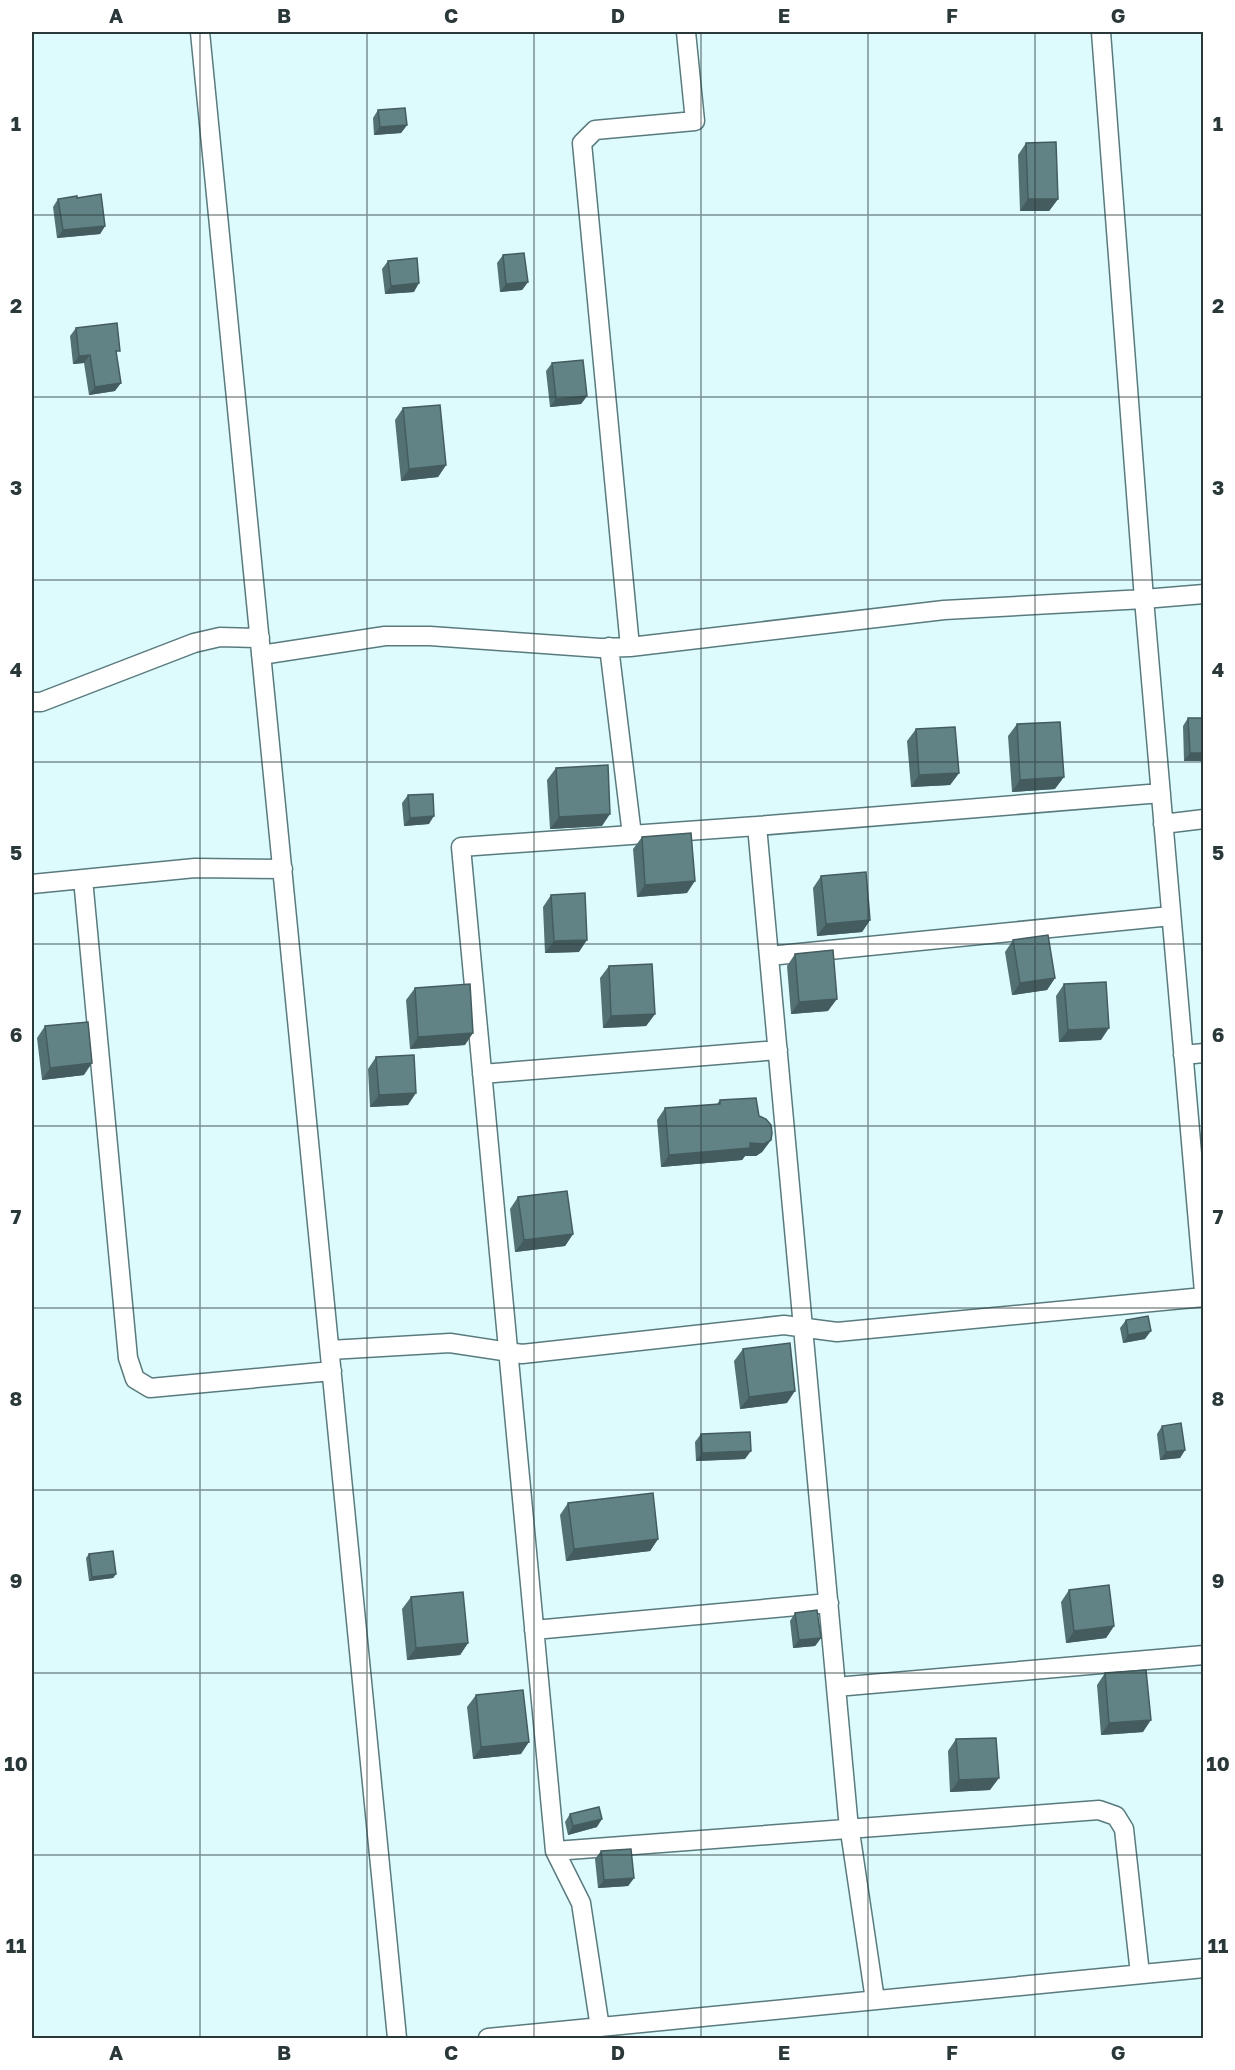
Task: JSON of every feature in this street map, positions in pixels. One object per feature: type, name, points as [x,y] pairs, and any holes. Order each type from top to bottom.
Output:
[{"type":"street","points":[[200,32],[398,2038]]},
{"type":"street","points":[[630,647],[582,143],[595,130],[695,121],[686,32]]},
{"type":"street","points":[[1101,32],[1144,599],[1203,1292]]},
{"type":"street","points":[[32,702],[42,702],[194,643],[220,637],[261,646],[385,636],[430,636],[630,647],[944,610],[1203,594]]},
{"type":"street","points":[[609,647],[632,835]]},
{"type":"street","points":[[600,2028],[581,1903],[555,1851],[461,847],[757,826],[1161,793]]},
{"type":"street","points":[[1163,824],[1203,819]]},
{"type":"street","points":[[757,826],[850,1828],[875,2000]]},
{"type":"street","points":[[32,884],[195,868],[283,869]]},
{"type":"street","points":[[83,879],[128,1358],[135,1378],[150,1388],[332,1371]]},
{"type":"street","points":[[769,956],[1171,916]]},
{"type":"street","points":[[482,1074],[778,1050]]},
{"type":"street","points":[[1183,1055],[1203,1053]]},
{"type":"street","points":[[330,1350],[450,1343],[522,1354],[784,1325],[837,1332],[1203,1297]]},
{"type":"street","points":[[534,1630],[829,1603]]},
{"type":"street","points":[[836,1687],[1203,1655]]},
{"type":"street","points":[[555,1851],[1099,1810],[1116,1816],[1124,1829],[1140,1974]]},
{"type":"street","points":[[488,2038],[1203,1968]]},
{"type":"building","points":[[405,108],[407,125],[380,127],[378,110]]},
{"type":"building","points":[[1056,142],[1058,199],[1028,199],[1026,143]]},
{"type":"building","points":[[101,194],[105,226],[63,230],[58,199]]},
{"type":"building","points":[[524,253],[528,282],[506,284],[503,255]]},
{"type":"building","points":[[417,258],[419,283],[391,286],[388,261]]},
{"type":"building","points":[[117,323],[120,351],[116,351],[121,383],[95,387],[90,355],[79,356],[76,328]]},
{"type":"building","points":[[583,360],[587,396],[556,399],[552,363]]},
{"type":"building","points":[[440,405],[446,465],[409,469],[403,408]]},
{"type":"building","points":[[1188,718],[1203,718],[1203,753],[1190,753]]},
{"type":"building","points":[[1060,722],[1064,777],[1020,780],[1017,724]]},
{"type":"building","points":[[955,727],[959,773],[919,775],[916,729]]},
{"type":"building","points":[[608,765],[610,814],[559,817],[556,768]]},
{"type":"building","points":[[433,794],[434,816],[410,818],[408,795]]},
{"type":"building","points":[[691,833],[695,881],[645,885],[642,837]]},
{"type":"building","points":[[866,872],[870,920],[826,924],[821,876]]},
{"type":"building","points":[[585,893],[587,940],[554,941],[551,895]]},
{"type":"building","points":[[1048,935],[1055,978],[1020,983],[1013,940]]},
{"type":"building","points":[[833,950],[837,999],[799,1002],[795,954]]},
{"type":"building","points":[[652,964],[655,1014],[611,1016],[609,966]]},
{"type":"building","points":[[1106,982],[1109,1028],[1068,1030],[1064,984]]},
{"type":"building","points":[[470,984],[473,1033],[418,1037],[415,988]]},
{"type":"building","points":[[88,1022],[92,1063],[50,1068],[45,1026]]},
{"type":"building","points":[[414,1055],[416,1093],[379,1095],[376,1057]]},
{"type":"building","points":[[756,1098],[759,1116],[771,1125],[771,1140],[764,1144],[750,1143],[750,1148],[669,1155],[665,1108],[720,1104],[720,1100]]},
{"type":"building","points":[[567,1191],[573,1234],[524,1240],[518,1197]]},
{"type":"building","points":[[1148,1316],[1151,1331],[1128,1335],[1126,1320]]},
{"type":"building","points":[[790,1343],[795,1391],[749,1397],[743,1349]]},
{"type":"building","points":[[1181,1423],[1185,1450],[1166,1452],[1162,1426]]},
{"type":"building","points":[[750,1432],[751,1451],[702,1453],[701,1434]]},
{"type":"building","points":[[653,1493],[658,1539],[574,1549],[568,1503]]},
{"type":"building","points":[[113,1551],[116,1574],[92,1577],[89,1554]]},
{"type":"building","points":[[1109,1585],[1114,1626],[1074,1631],[1069,1590]]},
{"type":"building","points":[[463,1592],[468,1643],[416,1648],[411,1597]]},
{"type":"building","points":[[817,1610],[821,1638],[799,1640],[795,1613]]},
{"type":"building","points":[[1146,1670],[1151,1720],[1109,1723],[1105,1673]]},
{"type":"building","points":[[523,1690],[529,1742],[481,1747],[476,1695]]},
{"type":"building","points":[[996,1738],[999,1778],[959,1780],[956,1739]]},
{"type":"building","points":[[599,1807],[602,1819],[573,1826],[570,1814]]},
{"type":"building","points":[[631,1849],[634,1878],[604,1880],[601,1851]]}]
